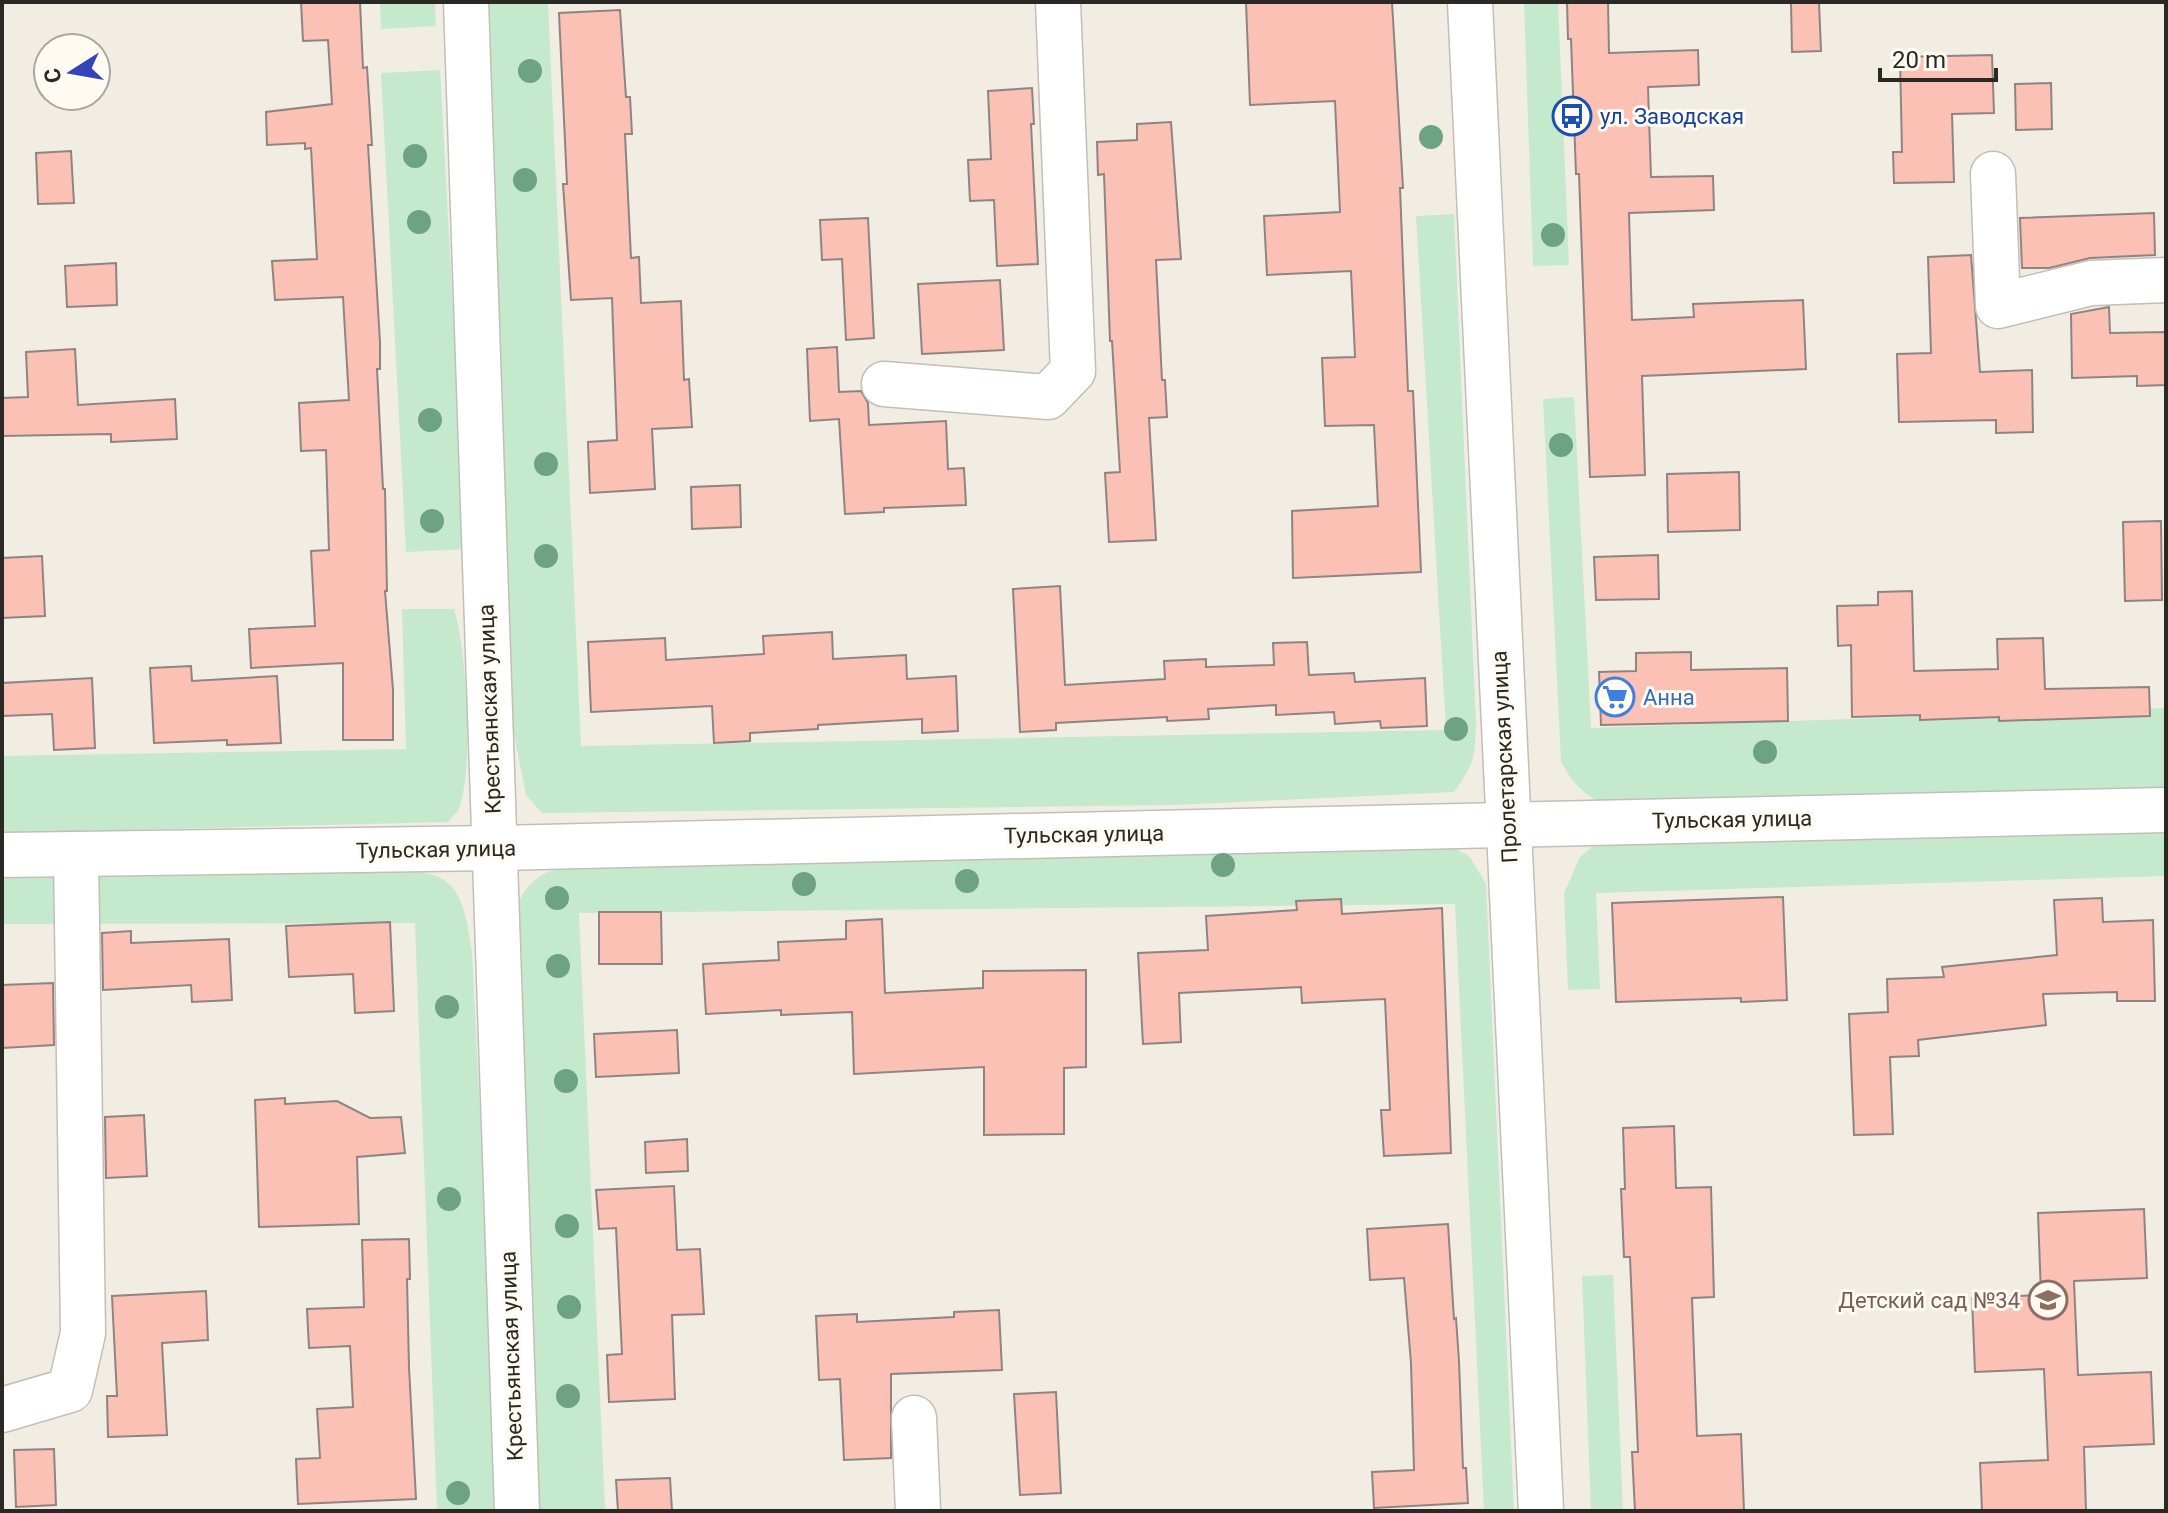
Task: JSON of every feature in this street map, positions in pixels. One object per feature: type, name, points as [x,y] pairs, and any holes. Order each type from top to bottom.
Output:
[{"type":"street","name":"Крестьянская улица","points":[[466,2],[517,1511]]},
{"type":"street","points":[[884,384],[1048,397],[1073,371],[1058,2]]},
{"type":"street","name":"Пролетарская улица","points":[[1470,2],[1541,1511]]},
{"type":"street","points":[[1993,174],[1998,306],[2091,283],[2166,280]]},
{"type":"street","name":"Тульская улица","points":[[2,855],[494,848],[2166,810]]},
{"type":"street","points":[[2,1410],[70,1390],[83,1333],[76,854]]},
{"type":"street","points":[[914,1418],[918,1511]]},
{"type":"green space","points":[[380,2],[435,2],[436,26],[381,29]]},
{"type":"green space","points":[[485,2],[548,2],[581,746],[1446,730],[1416,216],[1454,214],[1476,725],[1472,760],[1454,792],[1174,805],[542,813],[526,795],[510,714]]},
{"type":"green space","points":[[1524,2],[1558,2],[1569,265],[1533,266]]},
{"type":"green space","points":[[440,70],[466,549],[406,552],[381,73]]},
{"type":"green space","points":[[1574,397],[1591,728],[2166,708],[2166,788],[1595,800],[1575,783],[1561,761],[1543,399]]},
{"type":"green space","points":[[402,609],[454,609],[459,628],[467,709],[466,766],[459,808],[448,822],[2,833],[2,756],[406,749]]},
{"type":"green space","points":[[2166,833],[2166,876],[1596,893],[1600,989],[1568,990],[1564,893],[1580,857],[1594,845]]},
{"type":"green space","points":[[1453,847],[1470,857],[1486,884],[1514,1511],[1484,1511],[1455,904],[579,913],[605,1511],[538,1511],[518,903],[525,890],[545,873],[559,868]]},
{"type":"green space","points":[[394,869],[433,875],[452,887],[463,907],[472,952],[491,1331],[494,1511],[437,1511],[415,923],[2,924],[2,874]]},
{"type":"green space","points":[[1613,1275],[1623,1511],[1591,1511],[1582,1276]]},
{"type":"building","points":[[301,2],[360,2],[363,68],[367,67],[372,145],[368,145],[380,342],[380,369],[377,369],[385,489],[385,591],[393,690],[393,740],[343,740],[343,663],[251,668],[249,629],[315,626],[311,551],[329,550],[326,450],[301,451],[299,403],[349,400],[343,297],[275,300],[272,261],[317,259],[311,148],[305,149],[305,143],[267,145],[266,112],[332,104],[328,40],[303,41]]},
{"type":"building","points":[[1246,2],[1392,2],[1403,188],[1400,188],[1408,391],[1413,391],[1421,572],[1293,578],[1292,511],[1378,506],[1374,425],[1325,426],[1322,358],[1355,357],[1351,271],[1267,275],[1264,216],[1340,212],[1335,101],[1250,105]]},
{"type":"building","points":[[1567,2],[1608,2],[1609,53],[1698,50],[1699,85],[1648,87],[1651,177],[1713,176],[1714,210],[1629,213],[1632,320],[1694,317],[1693,304],[1803,300],[1806,369],[1642,376],[1645,475],[1590,477],[1579,174],[1576,174]]},
{"type":"building","points":[[1791,2],[1819,2],[1821,51],[1792,52]]},
{"type":"building","points":[[620,10],[626,97],[630,97],[632,134],[625,134],[631,258],[639,257],[641,303],[681,301],[684,380],[689,379],[692,427],[652,429],[655,489],[590,493],[588,442],[617,440],[612,298],[571,300],[563,184],[567,184],[559,13]]},
{"type":"building","points":[[1992,55],[1994,113],[1952,114],[1954,182],[1894,183],[1893,152],[1902,152],[1900,57]]},
{"type":"building","points":[[2051,83],[2052,129],[2016,130],[2015,84]]},
{"type":"building","points":[[1032,88],[1038,264],[997,266],[994,200],[970,201],[968,160],[991,159],[988,91]]},
{"type":"building","points":[[1171,122],[1181,259],[1156,260],[1162,380],[1165,380],[1167,417],[1149,418],[1156,540],[1109,542],[1105,473],[1120,472],[1110,341],[1104,174],[1098,175],[1097,142],[1137,140],[1137,124]]},
{"type":"building","points":[[71,151],[74,203],[38,204],[36,153]]},
{"type":"building","points":[[2154,213],[2155,255],[2090,258],[2049,268],[2022,268],[2020,218]]},
{"type":"building","points":[[868,218],[874,338],[846,340],[842,259],[822,260],[820,220]]},
{"type":"building","points":[[1971,255],[1980,372],[2032,370],[2033,432],[1996,433],[1996,420],[1899,422],[1897,354],[1931,353],[1928,257]]},
{"type":"building","points":[[116,263],[117,305],[67,307],[65,266]]},
{"type":"building","points":[[1000,280],[1004,350],[922,354],[918,284]]},
{"type":"building","points":[[2109,307],[2110,333],[2166,332],[2166,385],[2137,386],[2137,376],[2072,378],[2071,314]]},
{"type":"building","points":[[837,347],[839,392],[861,391],[868,403],[869,425],[946,421],[948,469],[964,468],[966,505],[884,508],[884,512],[845,514],[839,419],[810,421],[807,349]]},
{"type":"building","points":[[75,349],[78,405],[175,399],[177,439],[111,442],[111,434],[2,436],[2,398],[28,397],[26,352]]},
{"type":"building","points":[[1739,472],[1740,530],[1668,532],[1667,474]]},
{"type":"building","points":[[740,485],[741,527],[692,529],[691,487]]},
{"type":"building","points":[[2161,521],[2162,600],[2125,601],[2123,522]]},
{"type":"building","points":[[1658,555],[1659,599],[1596,600],[1594,557]]},
{"type":"building","points":[[42,556],[45,616],[2,618],[2,558]]},
{"type":"building","points":[[1060,586],[1065,685],[1165,679],[1164,661],[1206,659],[1206,667],[1274,665],[1273,643],[1307,642],[1309,675],[1354,673],[1355,682],[1425,678],[1427,726],[1381,728],[1380,721],[1335,724],[1334,712],[1276,715],[1276,705],[1208,709],[1209,719],[1167,721],[1167,717],[1056,723],[1056,730],[1020,732],[1013,589]]},
{"type":"building","points":[[1912,591],[1914,671],[1998,669],[1997,639],[2043,638],[2045,689],[2149,687],[2150,716],[1999,721],[1999,717],[1920,720],[1920,715],[1852,717],[1851,645],[1838,646],[1837,606],[1878,605],[1878,592]]},
{"type":"building","points":[[832,632],[833,659],[906,655],[907,679],[956,676],[958,731],[922,733],[922,719],[818,725],[818,729],[750,733],[750,741],[714,743],[712,706],[591,712],[588,642],[665,638],[666,660],[764,654],[763,636]]},
{"type":"building","points":[[1691,652],[1691,670],[1787,668],[1788,721],[1601,725],[1599,672],[1636,671],[1636,653]]},
{"type":"building","points":[[191,666],[192,681],[277,676],[281,743],[227,745],[227,740],[154,743],[150,668]]},
{"type":"building","points":[[92,678],[95,748],[54,750],[52,714],[2,716],[2,683]]},
{"type":"building","points":[[1783,897],[1787,1000],[1741,1002],[1741,998],[1616,1002],[1612,903]]},
{"type":"building","points":[[2102,898],[2103,922],[2153,920],[2155,1001],[2117,1001],[2117,992],[2043,994],[2046,1025],[1918,1040],[1919,1056],[1890,1057],[1893,1134],[1854,1135],[1849,1014],[1888,1012],[1887,979],[1944,977],[1942,967],[2057,955],[2054,900]]},
{"type":"building","points":[[1341,899],[1342,914],[1442,908],[1451,1153],[1384,1156],[1381,1110],[1390,1110],[1385,999],[1302,1003],[1301,987],[1179,993],[1181,1042],[1143,1044],[1138,953],[1208,950],[1206,916],[1297,910],[1296,901]]},
{"type":"building","points":[[599,912],[661,912],[662,964],[599,964]]},
{"type":"building","points":[[882,919],[885,993],[983,988],[983,971],[1086,970],[1086,1067],[1064,1068],[1064,1134],[984,1135],[984,1067],[854,1074],[852,1012],[781,1015],[781,1010],[706,1014],[703,964],[779,960],[778,942],[846,939],[846,921]]},
{"type":"building","points":[[390,922],[394,1011],[355,1013],[353,974],[289,977],[286,926]]},
{"type":"building","points":[[131,931],[131,943],[229,939],[232,1000],[192,1002],[191,985],[103,990],[102,933]]},
{"type":"building","points":[[53,983],[54,1045],[3,1048],[2,985]]},
{"type":"building","points":[[677,1030],[679,1073],[596,1077],[594,1034]]},
{"type":"building","points":[[285,1098],[285,1104],[337,1101],[370,1118],[401,1117],[405,1153],[357,1157],[359,1224],[259,1227],[255,1100]]},
{"type":"building","points":[[144,1115],[147,1176],[106,1178],[105,1117]]},
{"type":"building","points":[[1674,1126],[1676,1188],[1711,1187],[1714,1297],[1692,1298],[1697,1436],[1741,1434],[1744,1511],[1635,1511],[1632,1452],[1638,1452],[1630,1257],[1624,1257],[1621,1189],[1625,1189],[1623,1128]]},
{"type":"building","points":[[687,1139],[688,1171],[646,1173],[645,1142]]},
{"type":"building","points":[[674,1186],[677,1250],[700,1249],[704,1314],[672,1315],[675,1399],[609,1402],[607,1355],[622,1354],[616,1228],[599,1229],[596,1190]]},
{"type":"building","points":[[2144,1209],[2147,1278],[2074,1281],[2078,1375],[2151,1372],[2154,1444],[2084,1447],[2086,1511],[1982,1511],[1980,1463],[2048,1460],[2044,1369],[1975,1372],[1972,1298],[2041,1295],[2038,1213]]},
{"type":"building","points":[[1448,1224],[1459,1361],[1463,1468],[1466,1468],[1468,1503],[1374,1508],[1372,1472],[1414,1470],[1411,1363],[1404,1278],[1370,1280],[1367,1229]]},
{"type":"building","points":[[409,1239],[409,1367],[416,1499],[298,1504],[296,1459],[320,1458],[317,1409],[353,1407],[350,1346],[309,1348],[307,1309],[364,1307],[362,1240]]},
{"type":"building","points":[[206,1291],[208,1340],[162,1343],[167,1435],[108,1437],[107,1396],[117,1396],[112,1296]]},
{"type":"building","points":[[999,1310],[1002,1370],[891,1374],[891,1458],[844,1460],[840,1379],[819,1380],[816,1316],[857,1314],[857,1322],[954,1317],[954,1312]]},
{"type":"building","points":[[1056,1392],[1061,1493],[1020,1495],[1014,1394]]},
{"type":"building","points":[[54,1449],[56,1505],[16,1507],[14,1450]]},
{"type":"building","points":[[670,1478],[672,1511],[618,1511],[616,1480]]},
{"type":"place","name":"ул. Заводская","points":[[1572,116]]},
{"type":"place","name":"Анна","points":[[1615,697]]},
{"type":"place","name":"Детский сад №34","points":[[2048,1300]]}]
